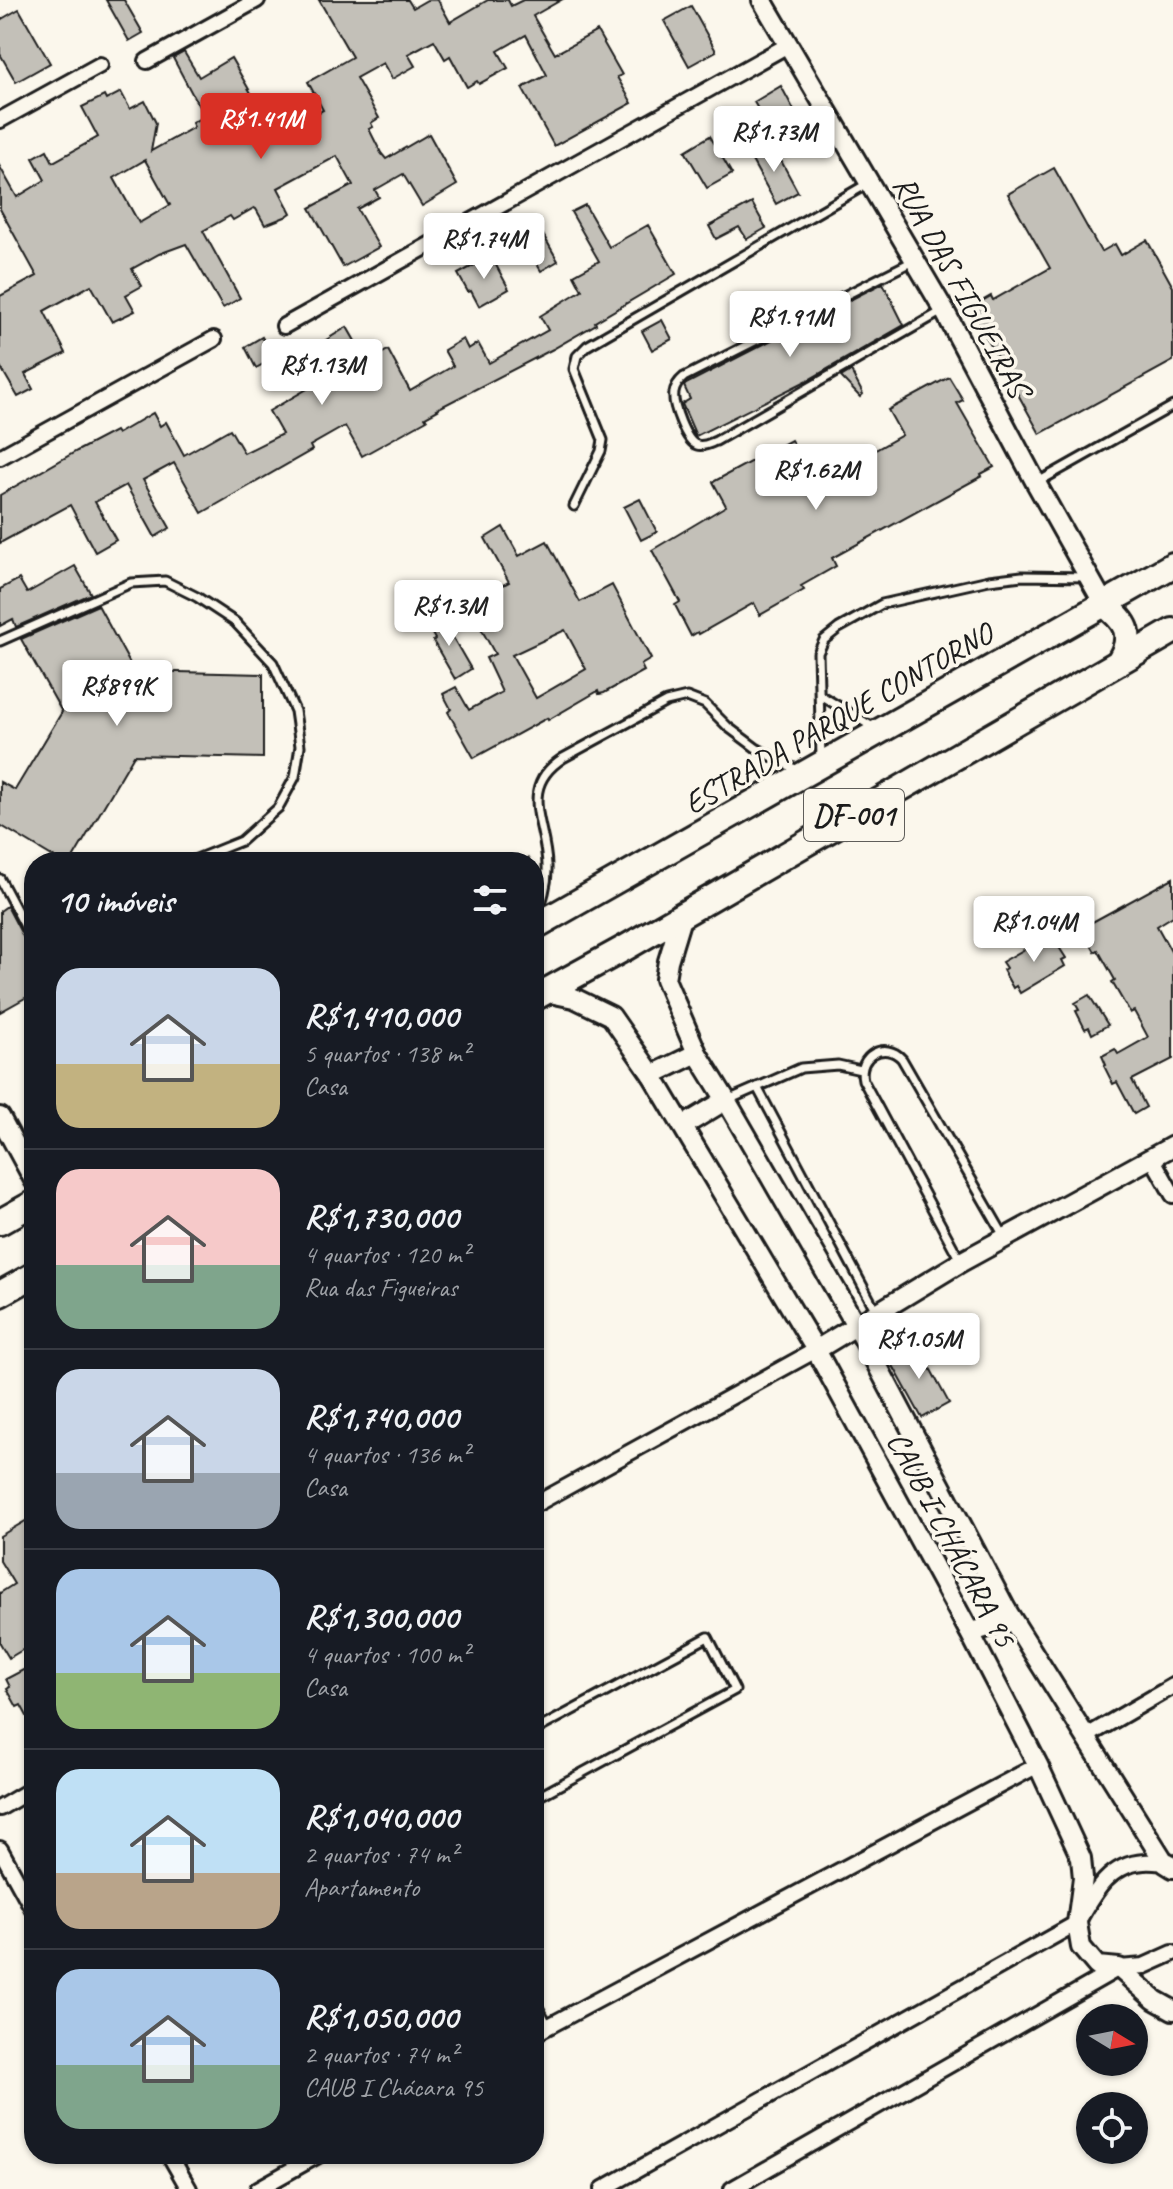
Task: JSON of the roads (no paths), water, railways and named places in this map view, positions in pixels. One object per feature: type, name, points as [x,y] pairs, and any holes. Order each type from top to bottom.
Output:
[{"type":"highway","name":"ESTRADA PARQUE CONTORNO","points":[[544,918],[1173,565]]},
{"type":"highway","points":[[1104,604],[1121,618],[1126,628],[1126,650],[1120,660]]},
{"type":"highway","name":"DF-001","points":[[544,993],[1173,631]]},
{"type":"highway","points":[[0,1222],[24,1209]]},
{"type":"highway","points":[[0,1294],[24,1281]]},
{"type":"street","points":[[147,61],[257,0]]},
{"type":"street","name":"RUA DAS FIGUEIRAS","points":[[762,0],[944,310],[1104,604]]},
{"type":"street","points":[[284,326],[788,45]]},
{"type":"street","points":[[0,120],[100,65]]},
{"type":"street","points":[[0,457],[214,339]]},
{"type":"street","points":[[682,915],[665,979],[697,1053],[856,1325],[1007,1611],[1170,1863]]},
{"type":"street","name":"CAUB I CHÁCARA 95","points":[[544,995],[574,998],[611,1016],[652,1075],[816,1350],[1038,1765],[1081,1858],[1083,1878],[1077,1923],[1081,1947],[1097,1966],[1119,1968],[1155,2000],[1173,2010]]},
{"type":"street","points":[[652,1075],[697,1053]]},
{"type":"street","points":[[683,1126],[726,1100]]},
{"type":"street","points":[[0,1117],[24,1161]]},
{"type":"street","points":[[544,1500],[816,1350],[961,1262],[1173,1146]]},
{"type":"street","points":[[1152,1158],[1173,1195]]},
{"type":"street","points":[[969,1631],[989,1626],[1002,1619],[1007,1611]]},
{"type":"street","points":[[1087,1736],[1173,1686]]},
{"type":"street","points":[[544,2029],[1038,1765]]},
{"type":"street","points":[[0,1808],[24,1794]]},
{"type":"street","points":[[0,1849],[24,1893]]},
{"type":"street","points":[[603,2189],[1077,1923],[1101,1882],[1119,1869],[1142,1862],[1170,1863]]},
{"type":"street","points":[[732,2189],[1119,1968],[1144,1966],[1173,1953]]},
{"type":"street","points":[[175,2164],[189,2189]]},
{"type":"street","points":[[258,2189],[302,2164]]},
{"type":"lane","points":[[574,506],[601,451],[603,440],[574,369],[577,356],[587,346],[869,183]]},
{"type":"lane","points":[[915,260],[684,377],[676,384],[673,395],[674,405],[690,441],[697,445],[716,441],[944,310]]},
{"type":"lane","points":[[1036,483],[1173,406]]},
{"type":"lane","points":[[544,896],[547,887],[545,847],[536,796],[544,776],[552,765],[563,758],[666,702],[687,697],[705,704],[756,748],[813,769],[820,695],[818,653],[824,640],[839,628],[882,604],[989,580],[1022,576],[1088,577]]},
{"type":"lane","points":[[0,641],[131,583],[165,581],[235,622],[273,663],[295,711],[300,746],[295,777],[278,808],[241,841],[214,852]]},
{"type":"lane","points":[[820,695],[880,731]]},
{"type":"lane","points":[[0,879],[24,922]]},
{"type":"lane","points":[[961,1262],[863,1080],[863,1062],[871,1055],[887,1050],[896,1052],[902,1059],[1005,1238]]},
{"type":"lane","points":[[726,1100],[801,1068],[838,1065],[861,1070]]},
{"type":"lane","points":[[757,1087],[877,1313]]},
{"type":"lane","points":[[544,1726],[708,1637],[735,1690],[544,1794]]}]
